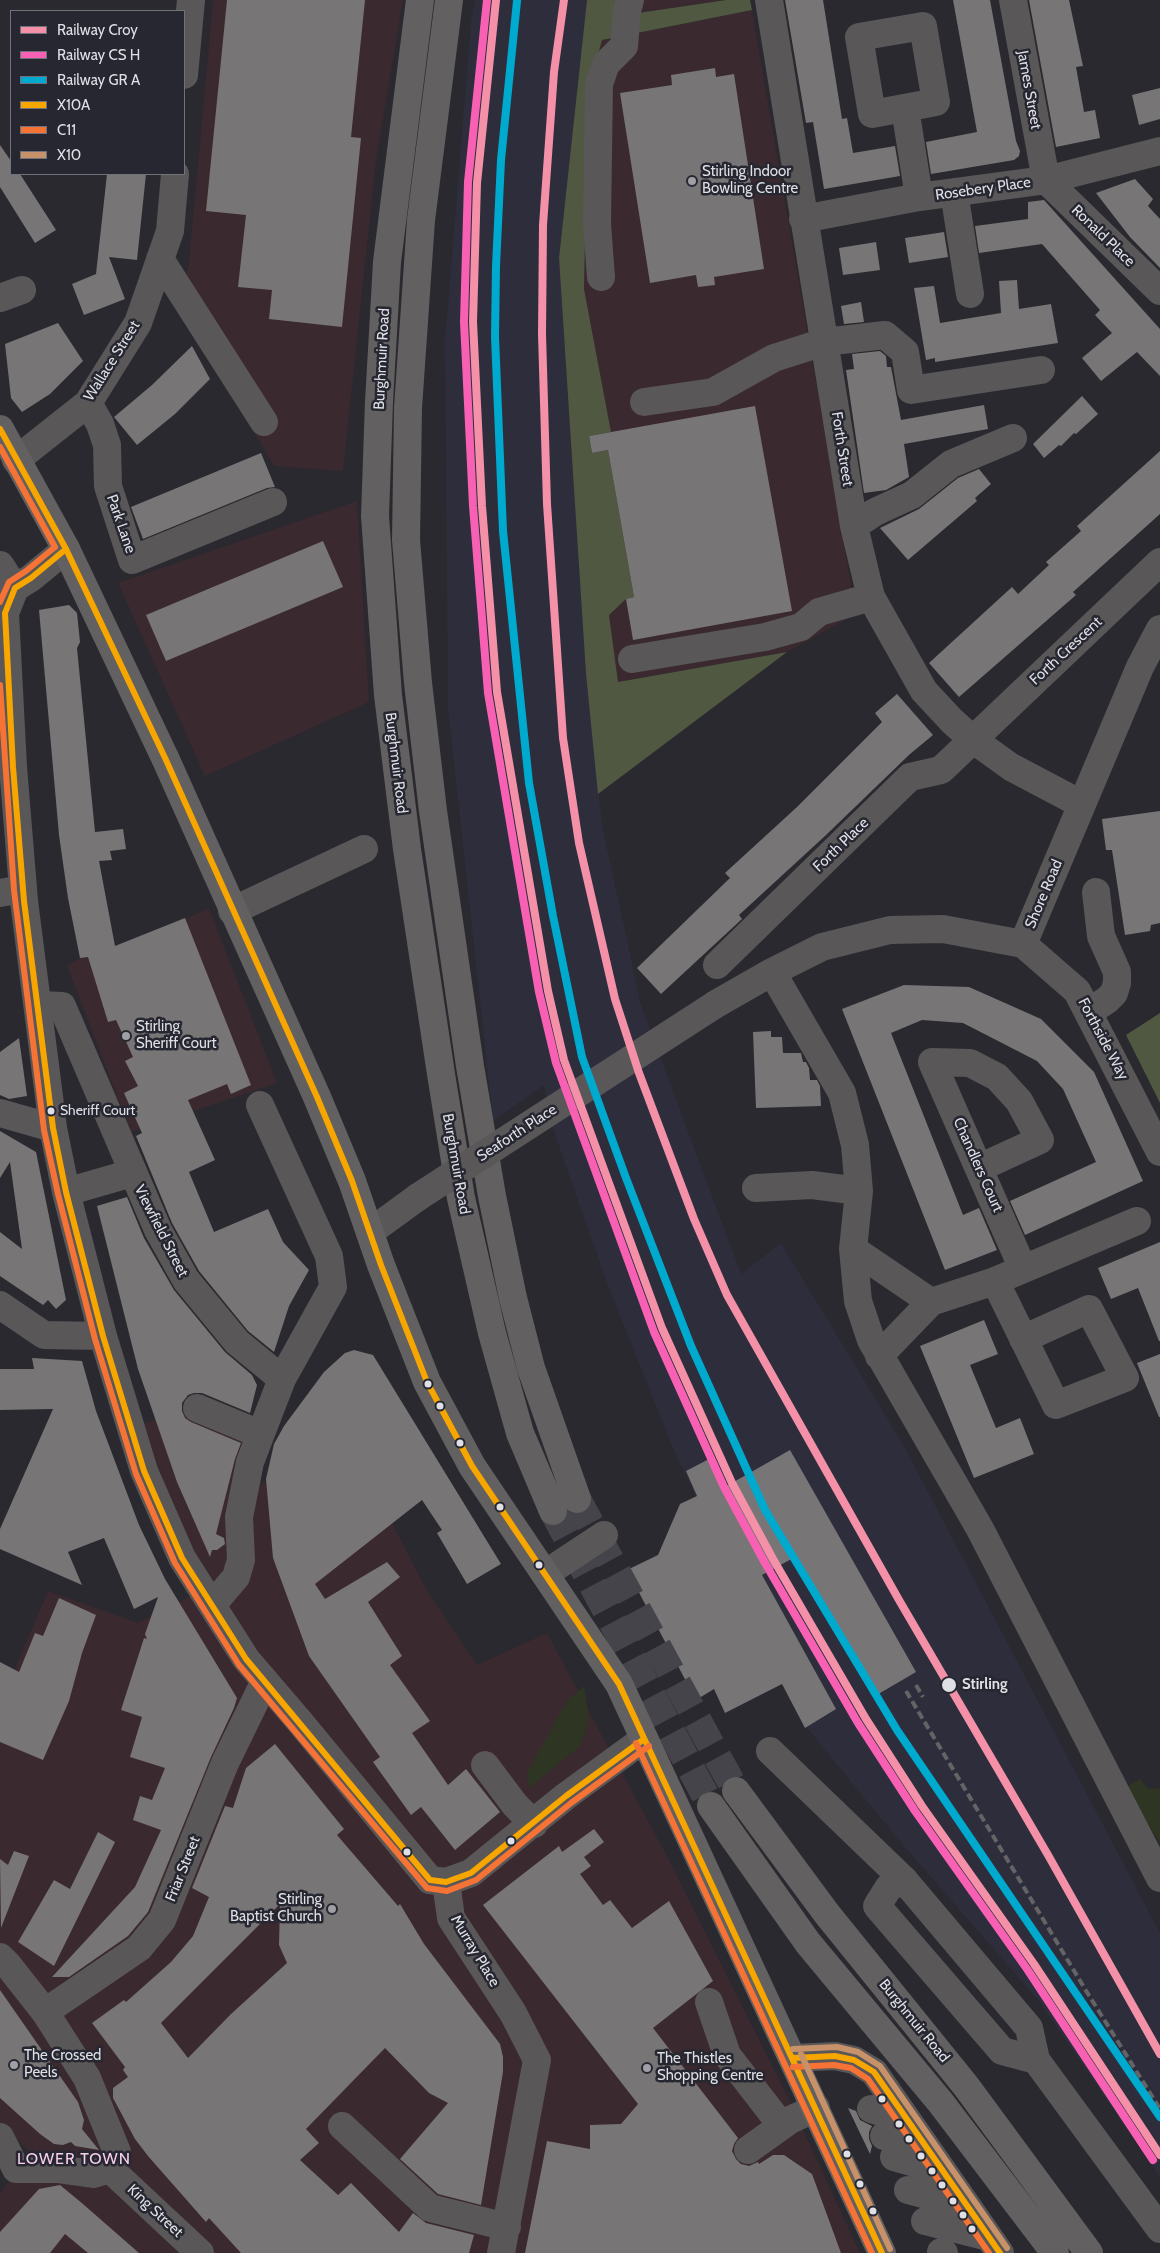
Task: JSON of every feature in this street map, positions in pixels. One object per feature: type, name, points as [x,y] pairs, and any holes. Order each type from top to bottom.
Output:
[{"type":"main road","name":"Burghmuir Road","points":[[420,0],[387,262],[379,402],[375,516],[388,695],[412,878],[462,1198],[492,1333],[520,1432],[553,1511]]},
{"type":"main road","name":"Burghmuir Road","points":[[449,0],[421,220],[408,408],[406,540],[418,683],[433,811],[470,1066],[492,1196],[513,1298],[531,1368],[577,1499]]},
{"type":"main road","points":[[5,441],[66,549],[166,760],[232,911],[317,1097],[352,1181],[427,1382],[472,1466],[619,1684],[882,2253]]},
{"type":"main road","name":"Burghmuir Road","points":[[736,1791],[827,1914],[966,2086],[1089,2253]]},
{"type":"main road","name":"Burghmuir Road","points":[[711,1806],[808,1943],[941,2103],[1055,2253]]},
{"type":"street","points":[[185,64],[191,0]]},
{"type":"street","points":[[601,277],[597,224],[600,84],[606,64],[624,46],[627,11],[630,0]]},
{"type":"street","name":"Forth Street","points":[[769,0],[854,526],[871,597],[924,691],[972,739],[1011,768],[1081,804]]},
{"type":"street","name":"James Street","points":[[1013,0],[1046,180]]},
{"type":"street","points":[[905,108],[919,197]]},
{"type":"street","name":"Rosebery Place","points":[[803,218],[919,197],[1046,180],[1160,151]]},
{"type":"street","name":"Wallace Street","points":[[5,441],[88,403],[138,322],[170,231],[175,175]]},
{"type":"street","name":"Ronald Place","points":[[1046,180],[1160,292]]},
{"type":"street","points":[[954,192],[970,294]]},
{"type":"street","points":[[160,259],[264,422]]},
{"type":"street","points":[[644,402],[713,392],[774,358],[824,342],[886,335],[906,352],[911,390],[1041,370]]},
{"type":"street","name":"Park Lane","points":[[88,403],[100,424],[107,444],[108,486],[132,560],[273,502]]},
{"type":"street","points":[[854,526],[875,512],[912,495],[951,464],[1013,438]]},
{"type":"street","points":[[66,549],[31,578],[15,588],[5,613],[6,761],[16,894],[50,1005],[132,1173]]},
{"type":"street","name":"Forth Crescent","points":[[972,739],[1160,562]]},
{"type":"street","points":[[0,565],[15,588]]},
{"type":"street","points":[[632,659],[765,637],[792,630],[801,627],[818,612],[871,597]]},
{"type":"street","name":"Shore Road","points":[[716,1004],[772,972],[822,947],[890,930],[943,929],[1023,944],[1140,667],[1160,629]]},
{"type":"street","name":"Forth Place","points":[[717,965],[910,777],[941,770],[972,739]]},
{"type":"street","points":[[232,911],[364,849]]},
{"type":"street","points":[[1089,1012],[1114,993],[1117,983],[1117,972],[1101,936],[1096,892]]},
{"type":"street","name":"Forthside Way","points":[[1023,944],[1077,990],[1160,1152]]},
{"type":"street","points":[[772,972],[842,1093],[855,1145],[859,1191],[853,1248],[858,1301],[871,1340],[980,1529],[1160,1878]]},
{"type":"street","name":"Seaforth Place","points":[[370,1232],[418,1197],[716,1004]]},
{"type":"street","points":[[50,1005],[53,1128],[66,1192],[103,1336],[144,1471],[182,1558],[213,1604],[246,1659],[438,1881],[470,1873],[534,1824],[566,1796],[644,1739]]},
{"type":"street","name":"Chandlers Court","points":[[979,1168],[1040,1140],[1019,1101],[997,1077],[970,1064],[932,1062],[1023,1269]]},
{"type":"street","points":[[213,1604],[236,1577],[241,1560],[239,1517],[250,1462],[260,1434],[282,1379],[333,1286],[329,1256],[260,1105]]},
{"type":"street","points":[[0,1112],[53,1128]]},
{"type":"street","name":"Viewfield Street","points":[[66,1192],[132,1173],[158,1230],[186,1280],[237,1342],[282,1379]]},
{"type":"street","points":[[756,1188],[812,1185],[859,1191]]},
{"type":"street","points":[[879,1356],[931,1302],[995,1281],[1137,1221]]},
{"type":"street","points":[[853,1248],[931,1302]]},
{"type":"street","points":[[995,1281],[1023,1339],[1056,1405],[1125,1378],[1089,1309],[1023,1339]]},
{"type":"street","points":[[0,1305],[44,1335],[103,1336]]},
{"type":"street","points":[[197,1408],[260,1434]]},
{"type":"street","points":[[546,1574],[604,1535]]},
{"type":"street","name":"Friar Street","points":[[45,2012],[139,1948],[162,1920],[225,1763],[265,1681]]},
{"type":"street","points":[[770,1751],[904,1880],[1029,2028],[1036,2060],[1160,2228]]},
{"type":"street","points":[[485,1765],[515,1805],[534,1824]]},
{"type":"street","points":[[904,1880],[889,1887],[877,1906],[1002,2051],[1036,2060]]},
{"type":"street","name":"Murray Place","points":[[438,1881],[451,1918],[513,2013],[537,2060],[504,2243]]},
{"type":"street","points":[[0,1957],[45,2012],[87,2078],[117,2152],[110,2169],[93,2174],[57,2169],[8,2178],[0,2137]]},
{"type":"street","points":[[709,2002],[727,2055],[782,2126]]},
{"type":"street","points":[[793,2058],[835,2056],[854,2060],[874,2072],[976,2219]]},
{"type":"street","points":[[748,2150],[782,2126],[816,2108]]},
{"type":"street","points":[[871,2109],[908,2121]]},
{"type":"street","points":[[342,2126],[430,2208],[504,2243]]},
{"type":"street","points":[[916,2203],[927,2149]]},
{"type":"street","name":"King Street","points":[[110,2169],[200,2253]]},
{"type":"street","points":[[916,2203],[976,2219]]},
{"type":"street","points":[[916,2203],[976,2219]]},
{"type":"street","points":[[916,2203],[976,2219]]},
{"type":"shaded area","points":[[213,0],[403,0],[376,161],[343,471],[274,466],[180,307],[189,262]]},
{"type":"shaded area","points":[[475,0],[587,0],[559,258],[586,674],[602,825],[641,1005],[741,1274],[781,1243],[904,1446],[1160,1933],[1160,2177],[1038,2000],[897,1838],[808,1729],[675,1453],[607,1283],[552,1126],[544,1085],[493,1121],[448,708],[445,340],[471,22]]},
{"type":"shaded area","points":[[625,0],[726,0],[638,13]]},
{"type":"shaded area","points":[[752,10],[856,614],[787,652],[618,682],[609,615],[626,599],[634,597],[589,436],[611,432],[584,289],[588,94],[602,40]]},
{"type":"shaded area","points":[[357,501],[369,702],[205,776],[118,583]]},
{"type":"shaded area","points":[[209,908],[277,1083],[131,1132],[67,966],[80,958],[115,951]]},
{"type":"shaded area","points":[[201,1404],[266,1439],[251,1484],[309,1476],[366,1472],[426,1589],[477,1665],[547,1633],[668,1858],[786,2093],[860,2253],[0,2253],[0,2194],[29,2152],[0,2123],[0,1703],[48,1591],[138,1623],[193,1595],[121,1431]]},
{"type":"green space","points":[[587,0],[625,0],[638,13],[726,0],[750,0],[752,10],[602,40],[588,94],[584,289],[611,432],[589,436],[592,453],[608,450],[634,597],[626,599],[609,615],[618,682],[787,652],[598,794],[586,674],[559,258]]},
{"type":"green space","points":[[1160,1013],[1160,1103],[1126,1035]]},
{"type":"green space","points":[[584,1686],[589,1718],[579,1747],[529,1788],[527,1774],[555,1722],[569,1699]]},
{"type":"green space","points":[[1140,1779],[1148,1789],[1160,1788],[1160,1843],[1125,1788]]},
{"type":"building","points":[[227,0],[365,0],[351,137],[361,138],[342,327],[269,319],[272,290],[238,287],[246,215],[206,211]]},
{"type":"building","points":[[785,0],[823,0],[842,119],[847,118],[853,153],[895,146],[900,176],[824,189],[813,122],[806,123]]},
{"type":"building","points":[[953,0],[990,0],[1016,141],[1020,151],[1019,156],[1014,160],[931,174],[926,142],[977,132]]},
{"type":"building","points":[[1029,0],[1069,0],[1083,66],[1076,67],[1084,112],[1095,110],[1100,138],[1056,147]]},
{"type":"building","name":"Stirling Indoor Bowling Centre","points":[[715,68],[716,77],[734,74],[764,269],[714,277],[715,285],[698,287],[696,275],[650,283],[620,93],[672,85],[671,75]]},
{"type":"building","points":[[1160,88],[1160,119],[1139,125],[1132,95]]},
{"type":"building","points":[[0,145],[10,160],[10,175],[21,175],[56,230],[35,243],[0,187]]},
{"type":"building","points":[[107,175],[146,175],[137,260],[109,257],[125,299],[84,315],[72,284],[96,274]]},
{"type":"building","points":[[1135,179],[1153,199],[1148,206],[1160,219],[1160,268],[1130,237],[1096,193]]},
{"type":"building","points":[[1044,200],[1160,329],[1160,376],[1137,352],[1101,381],[1082,358],[1112,333],[1095,315],[1100,310],[1042,244],[979,253],[975,226],[1028,219],[1028,202]]},
{"type":"building","points":[[944,232],[948,257],[909,263],[905,238]]},
{"type":"building","points":[[876,242],[880,270],[843,275],[839,248]]},
{"type":"building","points":[[1017,280],[1019,309],[1051,304],[1058,343],[935,362],[935,358],[926,360],[914,288],[934,286],[940,323],[1001,313],[999,281]]},
{"type":"building","points":[[861,302],[864,322],[844,324],[841,306]]},
{"type":"building","points":[[58,323],[83,361],[50,394],[22,412],[11,398],[5,344]]},
{"type":"building","points":[[192,346],[210,379],[175,414],[137,445],[114,417],[152,385]]},
{"type":"building","points":[[880,351],[886,356],[887,367],[891,367],[901,420],[984,405],[988,429],[904,444],[909,477],[886,490],[864,493],[846,370],[854,369],[852,354]]},
{"type":"building","points":[[1082,396],[1098,414],[1076,434],[1074,433],[1061,446],[1059,445],[1044,458],[1033,444]]},
{"type":"building","points":[[755,406],[792,611],[633,640],[626,599],[634,597],[608,450],[592,453],[589,436]]},
{"type":"building","points":[[1160,451],[1160,514],[1073,592],[1076,595],[959,697],[929,663],[1012,587],[1018,594],[1049,565],[1046,562],[1081,531],[1077,526]]},
{"type":"building","points":[[261,453],[275,487],[267,488],[143,539],[131,507]]},
{"type":"building","points":[[979,469],[991,484],[975,498],[977,501],[908,560],[880,528],[919,509],[958,478]]},
{"type":"building","points":[[323,541],[343,587],[166,661],[146,615]]},
{"type":"building","points":[[69,605],[77,613],[80,642],[77,648],[95,832],[123,829],[126,849],[110,851],[112,860],[99,861],[115,946],[185,918],[251,1085],[231,1094],[227,1084],[188,1100],[215,1160],[189,1172],[214,1232],[268,1209],[283,1242],[309,1270],[289,1306],[274,1352],[248,1331],[199,1271],[172,1223],[136,1136],[142,1133],[124,1093],[138,1086],[125,1061],[133,1057],[116,1020],[108,1022],[88,957],[80,958],[68,898],[59,835],[39,610]]},
{"type":"building","points":[[897,694],[933,735],[910,754],[739,915],[742,919],[661,994],[637,968],[730,878],[725,873],[797,807],[882,722],[875,713]]},
{"type":"building","points":[[1160,811],[1160,923],[1151,925],[1150,931],[1125,935],[1112,850],[1106,850],[1102,819]]},
{"type":"building","points":[[904,985],[969,987],[1041,1019],[1094,1072],[1143,1181],[1025,1235],[1010,1201],[1096,1162],[1063,1089],[1037,1061],[963,1023],[922,1020],[891,1033],[963,1215],[979,1208],[997,1250],[945,1270],[842,1009]]},
{"type":"building","points":[[771,1031],[771,1037],[782,1037],[783,1053],[801,1053],[803,1062],[806,1062],[809,1068],[810,1080],[817,1080],[820,1086],[821,1106],[756,1108],[753,1032]]},
{"type":"building","points":[[19,1038],[27,1096],[9,1099],[0,1095],[0,1052]]},
{"type":"building","points":[[0,1131],[36,1152],[66,1300],[56,1309],[48,1300],[43,1305],[0,1276],[0,1232],[22,1249],[10,1162],[0,1178]]},
{"type":"building","points":[[127,1197],[144,1238],[174,1290],[225,1352],[252,1375],[257,1385],[250,1413],[202,1393],[188,1395],[182,1403],[182,1411],[185,1418],[241,1443],[235,1459],[216,1534],[224,1538],[225,1544],[217,1550],[212,1550],[210,1557],[177,1482],[138,1369],[97,1206]]},
{"type":"building","points":[[1160,1242],[1159,1341],[1138,1288],[1111,1299],[1098,1268]]},
{"type":"building","points":[[984,1320],[998,1354],[970,1365],[996,1428],[1020,1418],[1034,1454],[974,1478],[920,1346]]},
{"type":"building","points":[[354,1350],[373,1355],[501,1564],[467,1584],[437,1533],[442,1530],[422,1500],[315,1584],[325,1599],[387,1562],[400,1577],[368,1602],[402,1656],[390,1665],[430,1721],[412,1733],[448,1785],[466,1769],[500,1812],[455,1850],[421,1807],[411,1815],[373,1762],[380,1757],[309,1656],[273,1558],[266,1479],[274,1444],[284,1426],[324,1372],[345,1353]]},
{"type":"building","points":[[1160,1354],[1160,1417],[1159,1417],[1137,1363]]},
{"type":"building","points":[[32,1358],[82,1361],[96,1411],[139,1525],[165,1579],[237,1698],[148,1912],[128,1936],[69,1977],[52,1977],[135,1887],[161,1830],[133,1820],[140,1796],[152,1800],[165,1768],[130,1757],[142,1717],[121,1710],[144,1638],[147,1639],[145,1634],[158,1597],[134,1609],[104,1538],[68,1552],[82,1585],[0,1549],[0,1529],[53,1409],[0,1410],[0,1369],[34,1369]]},
{"type":"building","points":[[790,1450],[916,1672],[875,1696],[795,1557],[762,1575],[836,1709],[805,1728],[782,1684],[725,1713],[714,1689],[696,1700],[627,1570],[658,1555],[680,1504],[697,1496],[686,1471],[709,1459],[723,1488]]},
{"type":"building","points":[[59,1598],[96,1615],[82,1653],[69,1701],[43,1760],[0,1742],[0,1662],[19,1672],[35,1633],[43,1636]]},
{"type":"building","points":[[275,1744],[344,1829],[337,1835],[398,1906],[400,1904],[424,1944],[500,2044],[503,2057],[503,2072],[481,2205],[438,2194],[400,2159],[448,2103],[429,2093],[385,2048],[306,2129],[319,2143],[300,2160],[338,2195],[351,2183],[399,2232],[413,2213],[426,2223],[474,2235],[469,2253],[241,2253],[209,2218],[206,2222],[148,2156],[135,2139],[113,2098],[113,2088],[128,2077],[123,2070],[125,2067],[92,2023],[124,2000],[126,2002],[171,1962],[193,1936],[209,1897],[192,1888],[225,1806],[233,1808],[246,1768]],"holes":[[[280,1904],[279,1945],[287,1963],[231,2014],[188,2058],[161,2023]]]},
{"type":"building","name":"The Thistles Shopping Centre","points":[[594,1829],[604,1842],[584,1857],[591,1866],[580,1874],[603,1905],[610,1900],[632,1928],[669,1901],[713,1981],[653,2028],[738,2138],[732,2151],[741,2164],[749,2166],[758,2162],[759,2164],[773,2155],[784,2155],[812,2174],[841,2253],[525,2253],[547,2141],[590,2149],[590,2125],[621,2124],[638,2104],[483,1905],[559,1846],[562,1852]]},
{"type":"building","points":[[98,1832],[115,1842],[54,1966],[18,1942],[54,1880],[70,1889]]},
{"type":"building","points":[[14,1851],[29,1856],[1,1928],[0,1859],[8,1865]]},
{"type":"building","points":[[0,1990],[78,2102],[84,2120],[82,2129],[99,2150],[75,2146],[71,2142],[63,2145],[54,2144],[0,2098]]},
{"type":"building","points":[[848,2108],[856,2111],[860,2120],[872,2126],[869,2132],[872,2146],[870,2154]]},
{"type":"building","points":[[60,2185],[139,2253],[88,2253],[65,2234],[50,2253],[0,2253],[0,2232],[39,2189]]},
{"type":"tunnel","points":[[577,1499],[736,1791]]},
{"type":"tunnel","points":[[553,1511],[711,1806]]},
{"type":"railway","points":[[916,1685],[923,1697]]},
{"type":"railway","points":[[906,1691],[1085,1989],[1160,2109]]},
{"type":"rail line","name":"Croy","points":[[496,0],[477,183],[473,322],[482,506],[497,692],[548,991],[564,1060],[662,1328],[732,1483],[773,1559],[866,1719],[922,1806],[1034,1964],[1160,2155]]},
{"type":"rail line","name":"Croy","points":[[564,0],[554,72],[543,225],[542,334],[547,504],[563,738],[579,843],[615,999],[639,1073],[694,1219],[727,1295],[899,1600],[1048,1855],[1160,2054]]},
{"type":"transit line","points":[[487,0],[468,182],[464,322],[473,506],[488,693],[539,992],[556,1063],[654,1332],[724,1487],[765,1563],[858,1723],[915,1811],[1027,1969],[1153,2160]]},
{"type":"transit line","points":[[517,1],[501,160],[496,266],[495,337],[503,531],[529,783],[553,916],[582,1057],[626,1178],[691,1346],[765,1510],[897,1730],[1160,2117]]},
{"type":"transit line","name":"X10A","points":[[0,429],[66,549],[166,760],[317,1097],[352,1181],[381,1265],[427,1382],[472,1466],[619,1684],[882,2253]]},
{"type":"transit line","name":"C11","points":[[0,447],[55,547],[26,571],[9,582],[0,602]]},
{"type":"transit line","name":"X10A","points":[[66,549],[31,578],[15,588],[5,613],[13,767],[24,901],[53,1128],[66,1192],[103,1336],[144,1471],[182,1558],[246,1659],[430,1880],[446,1882],[471,1873],[566,1796],[644,1739]]},
{"type":"transit line","name":"C11","points":[[0,685],[14,890],[44,1130],[58,1194],[95,1339],[136,1474],[175,1563],[239,1665],[427,1888],[447,1891],[476,1880],[571,1803],[649,1746]]},
{"type":"transit line","name":"C11","points":[[636,1743],[872,2253]]},
{"type":"transit line","name":"X10","points":[[793,2049],[837,2047],[858,2052],[880,2066],[1007,2248]]},
{"type":"transit line","name":"X10","points":[[801,2054],[890,2249]]},
{"type":"transit line","name":"X10A","points":[[793,2058],[835,2056],[854,2060],[874,2072],[1000,2253]]},
{"type":"transit line","name":"C11","points":[[793,2067],[834,2065],[851,2068],[868,2079],[989,2253]]},
{"type":"place","name":"Stirling Indoor Bowling Centre","points":[[692,181]]},
{"type":"place","name":"Stirling Sheriff Court","points":[[126,1036]]},
{"type":"place","name":"Sheriff Court","points":[[51,1111]]},
{"type":"place","name":"Stirling","points":[[949,1685]]},
{"type":"place","name":"Stirling Baptist Church","points":[[332,1909]]},
{"type":"place","name":"The Crossed Peels","points":[[14,2065]]},
{"type":"place","name":"The Thistles Shopping Centre","points":[[647,2068]]},
{"type":"district","name":"LOWER TOWN","points":[[74,2159]]}]
